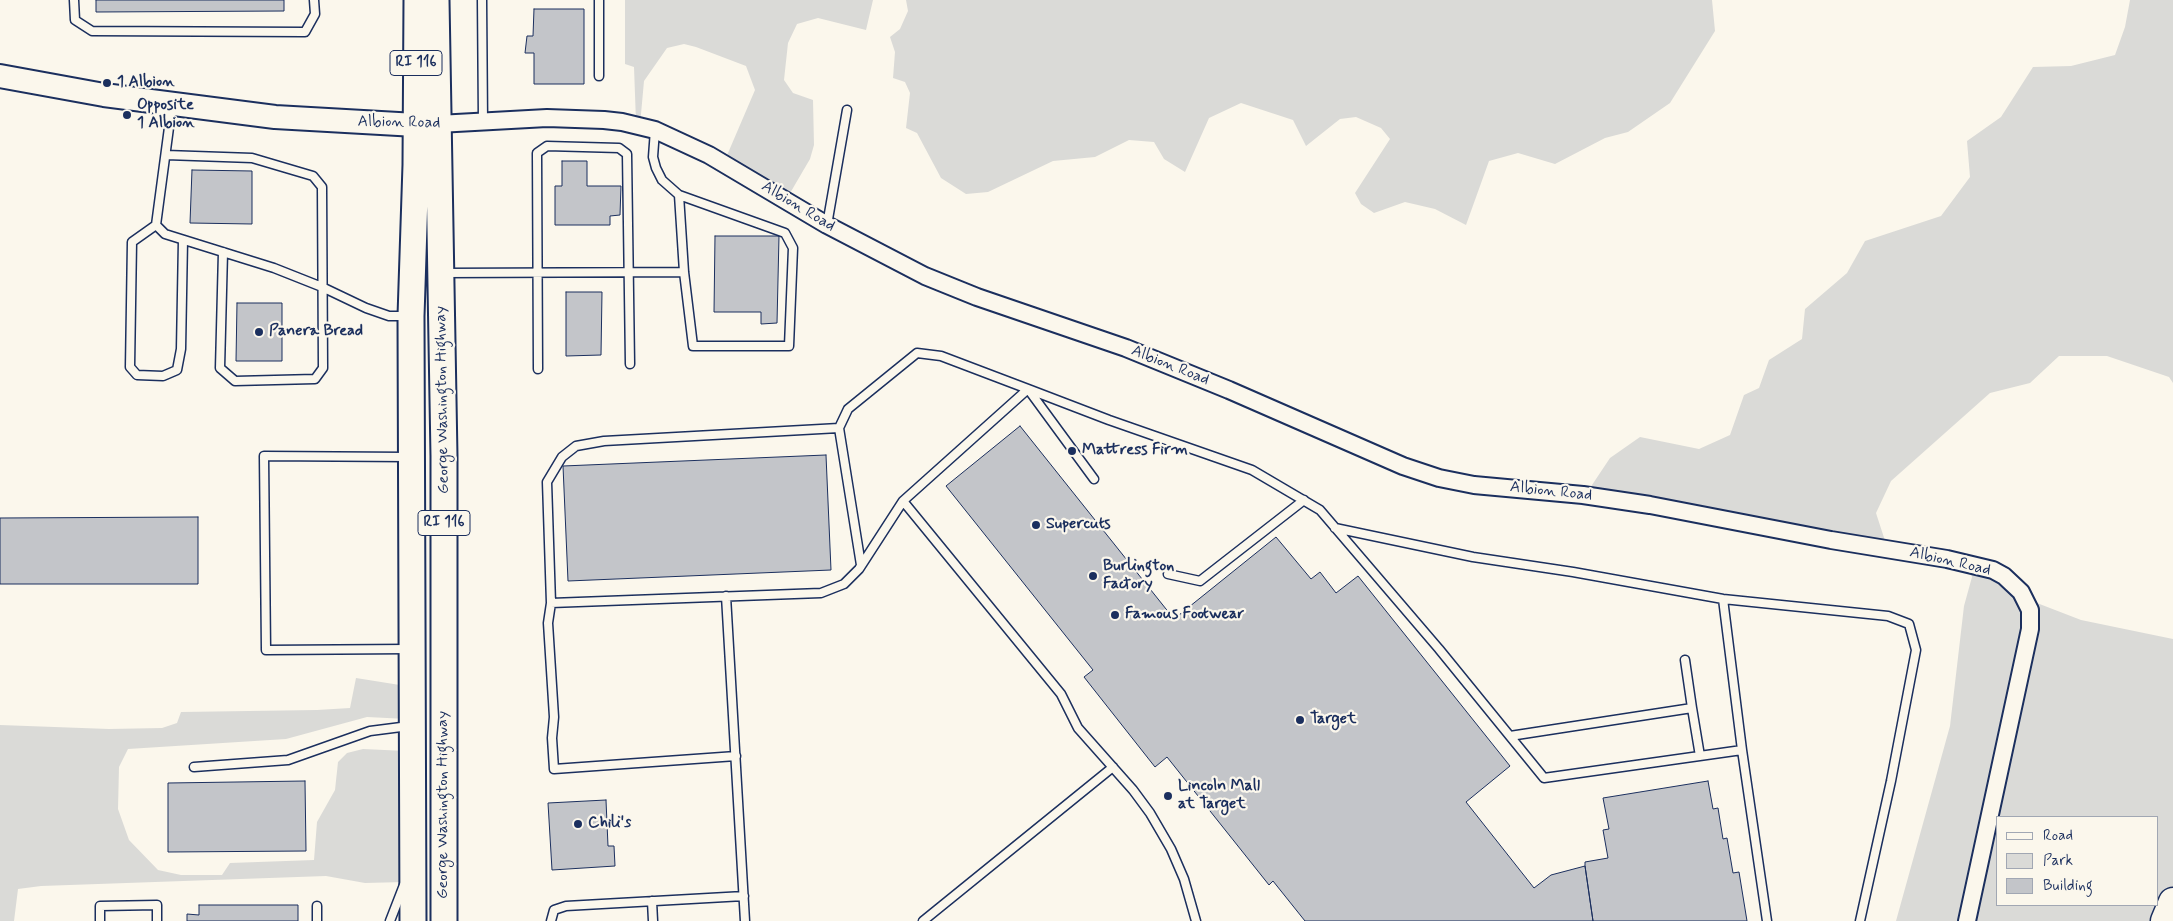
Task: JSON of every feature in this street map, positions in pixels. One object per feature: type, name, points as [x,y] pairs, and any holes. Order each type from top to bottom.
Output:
[{"type":"highway","points":[[2165,921],[2173,902]]},
{"type":"main road","name":"George Washington Highway","points":[[417,0],[442,273],[444,921]]},
{"type":"main road","name":"George Washington Highway","points":[[412,921],[410,649],[411,316],[436,0]]},
{"type":"main road","name":"Albion Road","points":[[0,76],[104,94],[275,117],[427,125]]},
{"type":"street","name":"Albion Road","points":[[427,125],[539,118],[604,120],[638,125],[655,130],[709,155],[827,225],[925,276],[977,297],[1126,348],[1422,472],[1474,484],[1576,494],[1650,505],[1831,540],[1971,563],[1983,566],[2004,576],[2017,588],[2026,601],[2030,610],[2030,630],[1967,921]]},
{"type":"lane","points":[[74,0],[75,20],[92,31],[305,32],[315,14],[314,0]]},
{"type":"lane","points":[[482,0],[482,122]]},
{"type":"lane","points":[[599,0],[599,76]]},
{"type":"lane","points":[[172,103],[156,225],[132,242],[130,367],[137,376],[163,376],[177,370],[181,349],[183,240]]},
{"type":"lane","points":[[827,225],[847,110]]},
{"type":"lane","points":[[655,130],[653,157],[656,168],[662,180],[679,195],[785,233],[793,248],[789,346],[693,346],[684,272],[679,195]]},
{"type":"lane","points":[[538,369],[537,153],[547,146],[619,148],[627,154],[630,364]]},
{"type":"lane","points":[[166,155],[252,158],[313,176],[322,187],[323,368],[315,379],[235,381],[220,368],[223,252]]},
{"type":"lane","points":[[156,225],[165,234],[274,268],[389,316],[411,316]]},
{"type":"lane","points":[[442,273],[684,272]]},
{"type":"lane","points":[[861,565],[839,428],[848,409],[917,352],[940,356],[1110,420],[1252,470],[1320,510],[1439,649],[1544,778],[1742,750]]},
{"type":"lane","points":[[1028,389],[1094,479]]},
{"type":"lane","points":[[551,603],[821,592],[844,584],[861,565],[903,501],[1028,389]]},
{"type":"lane","points":[[736,756],[554,769],[552,738],[554,717],[548,623],[551,603],[548,482],[562,458],[576,446],[604,441],[839,428]]},
{"type":"lane","points":[[410,457],[264,456],[266,650],[410,649]]},
{"type":"lane","points":[[1168,574],[1200,581],[1304,500]]},
{"type":"lane","points":[[903,501],[1061,694],[1078,728],[1150,813],[1171,849],[1184,879],[1196,921]]},
{"type":"lane","points":[[1335,528],[1473,558],[1573,572],[1723,599],[1888,616],[1909,624],[1916,650],[1891,781],[1860,921]]},
{"type":"lane","points":[[726,596],[746,921]]},
{"type":"lane","points":[[1723,599],[1742,750],[1767,921]]},
{"type":"lane","points":[[1685,660],[1700,756]]},
{"type":"lane","points":[[1510,736],[1692,708]]},
{"type":"lane","points":[[194,768],[288,760],[370,731],[411,726]]},
{"type":"lane","points":[[923,921],[1113,767]]},
{"type":"lane","points":[[390,921],[412,862]]},
{"type":"lane","points":[[551,921],[554,910],[566,906],[744,896]]},
{"type":"lane","points":[[652,901],[653,921]]},
{"type":"lane","points":[[100,921],[100,906],[157,906],[158,921]]},
{"type":"lane","points":[[317,906],[317,921]]},
{"type":"green space","points":[[625,0],[873,0],[866,30],[818,18],[797,24],[788,43],[784,80],[793,93],[813,100],[814,145],[810,159],[786,200],[725,160],[755,90],[746,66],[684,44],[667,48],[644,81],[640,125],[636,122],[634,67],[625,64]]},
{"type":"green space","points":[[906,0],[1712,0],[1715,31],[1670,103],[1628,132],[1605,138],[1555,164],[1518,153],[1489,161],[1466,225],[1435,209],[1405,202],[1374,213],[1361,204],[1355,193],[1390,139],[1381,128],[1356,117],[1340,119],[1306,146],[1293,120],[1241,103],[1209,118],[1185,172],[1164,159],[1154,142],[1129,140],[1095,157],[1053,161],[988,192],[966,194],[941,178],[917,133],[906,128],[910,93],[905,82],[893,78],[895,52],[890,37],[900,29],[908,11]]},
{"type":"green space","points":[[2130,0],[2173,0],[2173,383],[2169,377],[2107,356],[2059,356],[2030,383],[1990,393],[1891,481],[1876,513],[1888,550],[1584,497],[1610,458],[1640,437],[1699,449],[1730,435],[1744,395],[1759,388],[1769,360],[1802,339],[1805,309],[1847,273],[1865,241],[1941,216],[1970,177],[1967,141],[2001,117],[2033,67],[2071,66],[2115,55],[2125,27]]},
{"type":"green space","points":[[1969,566],[1999,574],[2024,598],[2081,620],[2173,639],[2173,890],[2160,921],[1896,921],[1950,726],[1964,606],[1972,577]]},
{"type":"green space","points":[[356,678],[406,686],[407,719],[367,717],[286,739],[128,749],[119,767],[118,809],[129,840],[158,870],[181,875],[222,875],[230,863],[314,860],[317,822],[335,790],[338,762],[347,753],[363,749],[406,751],[404,882],[365,883],[326,876],[41,886],[18,889],[14,921],[0,921],[0,725],[109,729],[162,728],[177,723],[181,712],[350,708]]},
{"type":"building","points":[[96,0],[284,0],[284,11],[96,12]]},
{"type":"building","points":[[534,9],[584,9],[584,84],[534,84],[534,53],[525,53],[527,36],[533,36]]},
{"type":"building","points":[[562,161],[587,161],[587,186],[621,186],[620,215],[610,216],[610,225],[555,225],[555,186],[562,186]]},
{"type":"building","points":[[192,170],[252,171],[252,224],[190,223]]},
{"type":"building","points":[[715,236],[779,236],[777,323],[761,324],[761,312],[714,312]]},
{"type":"building","points":[[566,292],[602,292],[601,355],[566,356]]},
{"type":"building","name":"Panera Bread","points":[[237,303],[282,303],[282,361],[236,361]]},
{"type":"building","points":[[1020,426],[1174,619],[1276,537],[1311,579],[1320,572],[1336,593],[1358,576],[1510,766],[1466,802],[1534,888],[1551,875],[1585,866],[1593,921],[1305,921],[1273,881],[1269,885],[1167,757],[1155,767],[1084,677],[1093,670],[946,486]]},
{"type":"building","points":[[826,455],[831,570],[568,581],[563,466]]},
{"type":"building","points":[[198,517],[198,584],[0,584],[0,518]]},
{"type":"building","points":[[305,781],[306,851],[168,852],[168,783]]},
{"type":"building","points":[[1708,781],[1713,809],[1718,808],[1723,839],[1727,838],[1733,873],[1739,872],[1747,921],[1593,921],[1585,862],[1608,858],[1603,830],[1609,829],[1603,798]]},
{"type":"building","name":"Chili's","points":[[606,800],[608,846],[614,846],[615,866],[552,870],[548,803]]},
{"type":"building","points":[[199,905],[298,905],[298,921],[187,921],[187,914],[199,915]]},
{"type":"place","name":"1 Albion","points":[[107,83]]},
{"type":"place","name":"Opposite 1 Albion","points":[[127,115]]},
{"type":"place","name":"Panera Bread","points":[[259,332]]},
{"type":"place","name":"Mattress Firm","points":[[1072,451]]},
{"type":"place","name":"Supercuts","points":[[1036,525]]},
{"type":"place","name":"Burlington Factory","points":[[1093,576]]},
{"type":"place","name":"Famous Footwear","points":[[1115,615]]},
{"type":"place","name":"Target","points":[[1300,720]]},
{"type":"place","name":"Lincoln Mall at Target","points":[[1168,796]]},
{"type":"place","name":"Chili's","points":[[578,824]]}]
